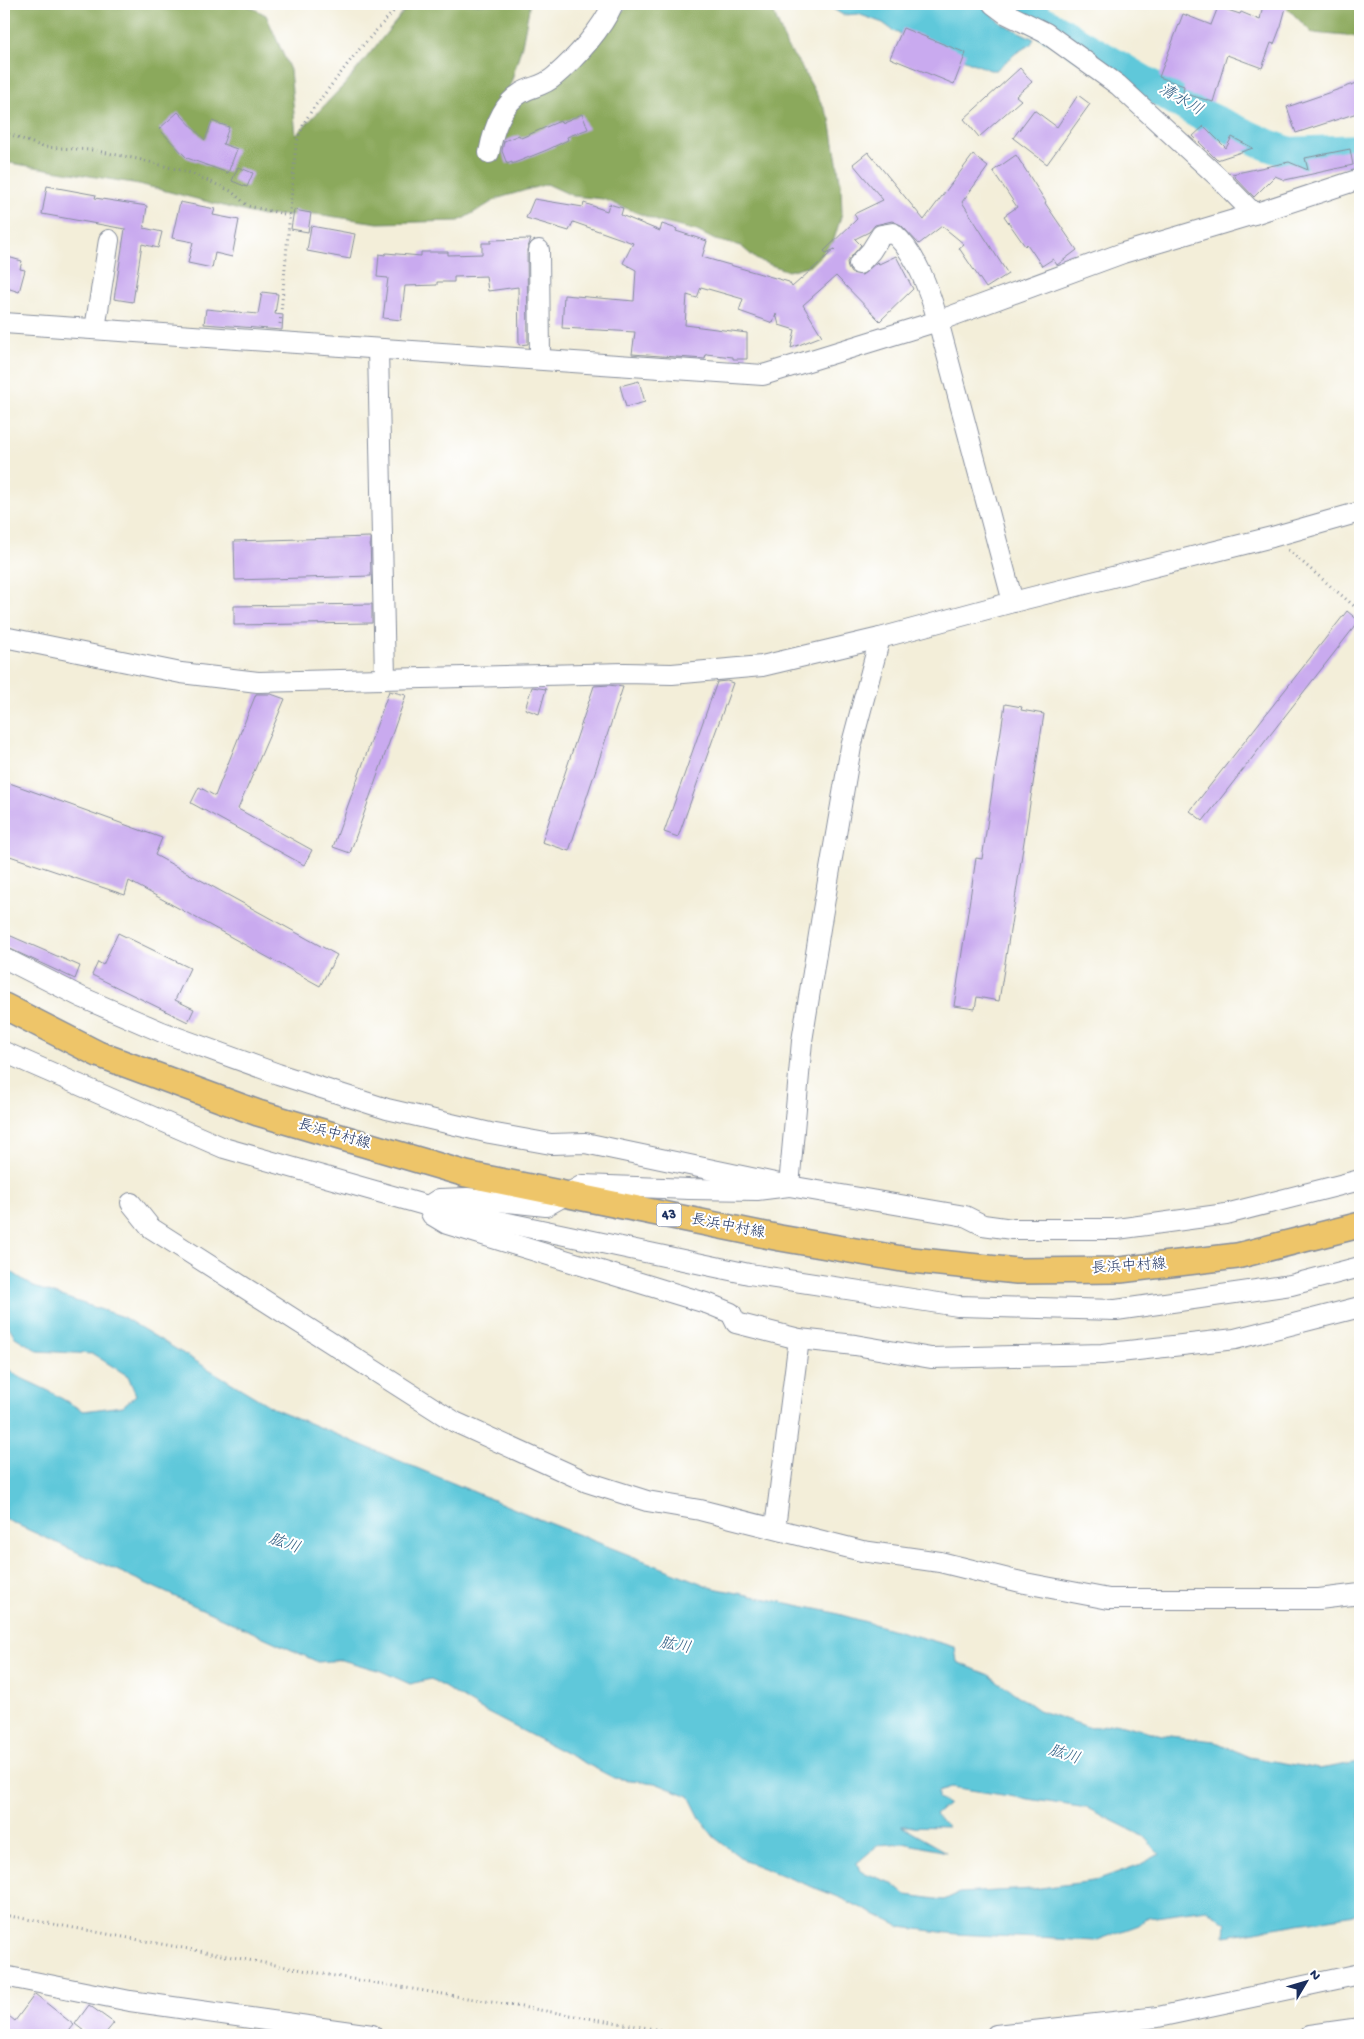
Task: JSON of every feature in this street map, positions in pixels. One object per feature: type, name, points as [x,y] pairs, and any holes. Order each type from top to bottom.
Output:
[{"type":"main road","name":"長浜中村線","points":[[4,1006],[98,1054],[258,1113],[466,1174],[780,1238],[902,1259],[1017,1271],[1120,1270],[1237,1256],[1360,1225]]},
{"type":"street","points":[[489,153],[494,128],[512,101],[521,93],[540,86],[555,76],[588,42],[613,4]]},
{"type":"street","points":[[993,4],[1004,13],[1046,33],[1118,85],[1219,178],[1254,214]]},
{"type":"street","points":[[4,323],[763,375],[938,321],[1123,253],[1254,214],[1360,178]]},
{"type":"street","points":[[859,264],[871,251],[881,235],[893,233],[904,242],[916,264],[931,298],[938,321],[1013,602]]},
{"type":"street","points":[[96,329],[109,240]]},
{"type":"street","points":[[539,250],[540,359]]},
{"type":"street","points":[[378,349],[385,678]]},
{"type":"street","points":[[4,636],[181,673],[258,682],[625,673],[672,674],[721,671],[762,666],[880,638],[1013,602],[1272,537],[1360,512]]},
{"type":"street","points":[[789,1186],[802,1041],[822,916],[851,747],[880,638]]},
{"type":"street","points":[[4,958],[82,997],[162,1032],[278,1074],[387,1109],[551,1144],[585,1144],[789,1186],[966,1216],[983,1225],[1012,1229],[1117,1230],[1226,1214],[1360,1180]]},
{"type":"street","points":[[4,1052],[224,1148],[428,1206],[749,1274],[958,1306],[1116,1310],[1291,1286],[1360,1267]]},
{"type":"street","points":[[428,1206],[439,1199],[467,1198],[546,1206],[583,1184],[689,1190],[757,1190],[789,1186]]},
{"type":"street","points":[[131,1203],[151,1228],[455,1422],[587,1482],[647,1501],[700,1510],[862,1551],[940,1562],[1025,1583],[1109,1599],[1319,1599],[1360,1594]]},
{"type":"street","points":[[428,1206],[432,1215],[447,1224],[709,1304],[731,1313],[736,1322],[799,1339],[855,1345],[930,1358],[1102,1354],[1235,1340],[1360,1307]]},
{"type":"street","points":[[775,1528],[799,1339]]},
{"type":"street","points":[[996,2035],[1158,2017],[1360,1974]]},
{"type":"street","points":[[4,1976],[130,2001],[372,2035]]},
{"type":"street","points":[[1310,2035],[1360,2028]]},
{"type":"path","points":[[279,343],[288,215],[296,144],[304,122],[356,52],[400,4]]},
{"type":"path","points":[[4,132],[43,147],[92,150],[138,159],[191,173],[231,191],[248,206],[288,215]]},
{"type":"path","points":[[1272,537],[1360,611]]},
{"type":"path","points":[[4,1915],[346,1978],[691,2035]]},
{"type":"green space","points":[[4,4],[245,4],[266,15],[290,70],[296,135],[345,84],[410,4],[530,4],[522,45],[506,100],[537,95],[615,16],[633,4],[762,4],[772,8],[787,47],[800,64],[830,119],[841,186],[842,213],[833,243],[811,265],[788,271],[757,260],[741,246],[715,240],[697,231],[660,222],[603,199],[573,196],[547,184],[499,198],[459,221],[378,223],[315,214],[262,216],[139,184],[4,162]]},
{"type":"green space","points":[[1283,4],[1360,4],[1360,35],[1358,37],[1312,33]]},
{"type":"water","points":[[825,4],[981,4],[1001,23],[1034,39],[1031,44],[1016,53],[996,70],[990,70],[895,32],[883,23],[858,14],[843,15]]},
{"type":"water","name":"肱川","points":[[4,1267],[34,1287],[123,1317],[273,1408],[546,1522],[713,1588],[831,1612],[955,1647],[957,1662],[989,1675],[1038,1710],[1091,1728],[1115,1723],[1162,1735],[1214,1741],[1249,1757],[1319,1769],[1360,1762],[1360,1914],[1225,1936],[1226,1923],[1207,1909],[1148,1917],[1139,1925],[1095,1941],[956,1934],[901,1927],[841,1898],[745,1861],[714,1837],[701,1820],[689,1796],[655,1783],[614,1778],[480,1709],[431,1679],[410,1684],[381,1671],[342,1660],[318,1662],[4,1518],[4,1366],[19,1377],[49,1391],[83,1411],[123,1406],[136,1395],[128,1376],[93,1354],[38,1351],[15,1337],[4,1318]],"holes":[[[951,1787],[1087,1808],[1143,1836],[1160,1854],[1141,1864],[1093,1881],[1033,1889],[959,1893],[944,1900],[906,1895],[891,1883],[860,1871],[857,1863],[878,1845],[903,1843],[947,1852],[901,1826],[948,1827],[935,1815],[948,1804],[938,1799],[938,1791]]]},
{"type":"building","points":[[1263,4],[1287,4],[1274,44],[1271,43],[1262,68],[1227,55],[1213,102],[1183,93],[1184,86],[1159,77],[1183,14],[1211,25],[1218,7],[1240,14],[1241,12],[1260,20]]},
{"type":"building","points":[[903,28],[966,53],[954,84],[890,58]]},
{"type":"building","points":[[1020,68],[1032,82],[1016,96],[1021,100],[979,137],[964,119]]},
{"type":"building","points":[[1360,82],[1360,112],[1296,133],[1287,107]]},
{"type":"building","points":[[1078,95],[1090,104],[1047,164],[1013,138],[1034,110],[1057,127]]},
{"type":"building","points":[[178,112],[205,140],[212,121],[229,127],[223,144],[237,149],[228,173],[187,158],[159,129]]},
{"type":"building","points":[[582,114],[588,129],[567,137],[568,140],[547,150],[512,164],[512,162],[507,164],[502,151],[504,141],[519,135],[521,138],[560,121],[561,123]]},
{"type":"building","points":[[1204,126],[1226,148],[1232,137],[1253,148],[1217,160],[1193,136]]},
{"type":"building","points":[[1350,149],[1353,165],[1285,180],[1275,176],[1254,197],[1232,174],[1289,162],[1308,170],[1305,158]]},
{"type":"building","points":[[868,152],[924,220],[973,155],[988,167],[962,202],[1008,274],[986,288],[959,248],[964,244],[942,226],[919,244],[901,225],[892,221],[875,225],[869,232],[855,239],[861,245],[847,262],[851,273],[862,275],[877,262],[879,264],[896,256],[913,289],[880,321],[836,276],[803,305],[822,336],[791,348],[795,330],[779,325],[776,314],[773,323],[739,311],[743,299],[701,287],[697,298],[687,295],[685,325],[747,333],[747,359],[733,359],[733,357],[706,354],[705,359],[632,354],[635,332],[562,328],[564,295],[634,301],[636,270],[623,263],[633,243],[573,222],[569,231],[526,218],[534,199],[583,207],[584,203],[607,211],[609,204],[623,208],[621,215],[660,231],[662,224],[677,229],[676,231],[707,241],[702,257],[789,282],[792,287],[835,249],[826,253],[824,251],[857,219],[854,214],[883,200],[853,164]]},
{"type":"building","points":[[1016,155],[1045,203],[1077,250],[1057,265],[1053,259],[1042,266],[1004,216],[1017,207],[993,171]]},
{"type":"building","points":[[238,167],[253,173],[247,187],[232,181]]},
{"type":"building","points":[[47,186],[96,195],[95,198],[147,206],[144,228],[162,232],[158,248],[142,244],[133,302],[114,299],[125,229],[42,214]]},
{"type":"building","points":[[180,202],[215,209],[213,215],[239,220],[232,257],[215,253],[212,268],[188,263],[193,242],[172,238]]},
{"type":"building","points":[[294,210],[311,213],[308,232],[291,229]]},
{"type":"building","points":[[311,226],[355,234],[350,259],[307,251]]},
{"type":"building","points":[[531,239],[527,250],[528,344],[519,345],[518,287],[488,291],[486,276],[454,277],[454,282],[437,282],[437,285],[405,286],[401,320],[383,318],[388,278],[377,277],[379,254],[421,256],[421,252],[448,252],[448,255],[482,254],[482,243],[491,243],[491,240]]},
{"type":"building","points":[[4,256],[22,261],[20,269],[25,270],[19,292],[4,287]]},
{"type":"building","points":[[262,292],[278,294],[275,314],[283,315],[282,330],[204,324],[206,309],[258,314]]},
{"type":"building","points":[[639,381],[645,402],[626,407],[620,386]]},
{"type":"building","points":[[370,537],[371,576],[235,580],[234,541]]},
{"type":"building","points":[[372,604],[372,623],[234,625],[234,606]]},
{"type":"building","points":[[1347,611],[1359,621],[1203,821],[1190,811]]},
{"type":"building","points":[[727,681],[733,683],[678,837],[664,832],[717,682]]},
{"type":"building","points":[[609,685],[623,687],[569,851],[542,842],[594,686]]},
{"type":"building","points":[[532,687],[546,689],[539,714],[525,709]]},
{"type":"building","points":[[389,691],[406,695],[350,853],[333,847]]},
{"type":"building","points":[[256,694],[271,694],[285,699],[238,809],[312,850],[304,865],[191,803],[199,787],[215,796]]},
{"type":"building","points":[[1005,704],[1022,707],[1021,710],[1044,714],[999,1001],[977,997],[975,1009],[954,1006],[976,858],[982,859]]},
{"type":"building","points":[[4,781],[162,838],[155,855],[337,955],[320,986],[129,881],[125,895],[4,854]]},
{"type":"building","points":[[4,933],[80,966],[75,979],[4,946]]},
{"type":"building","points":[[118,933],[190,968],[175,1000],[194,1009],[188,1022],[92,975],[98,962],[103,965]]},
{"type":"building","points":[[35,1994],[74,2025],[66,2035],[4,2035],[4,2012],[15,2021]]},
{"type":"building","points":[[89,2005],[114,2023],[104,2035],[89,2035],[75,2024]]},
{"type":"waterway","name":"清水川","points":[[1014,4],[1198,113],[1268,145],[1290,153],[1360,150]]}]
